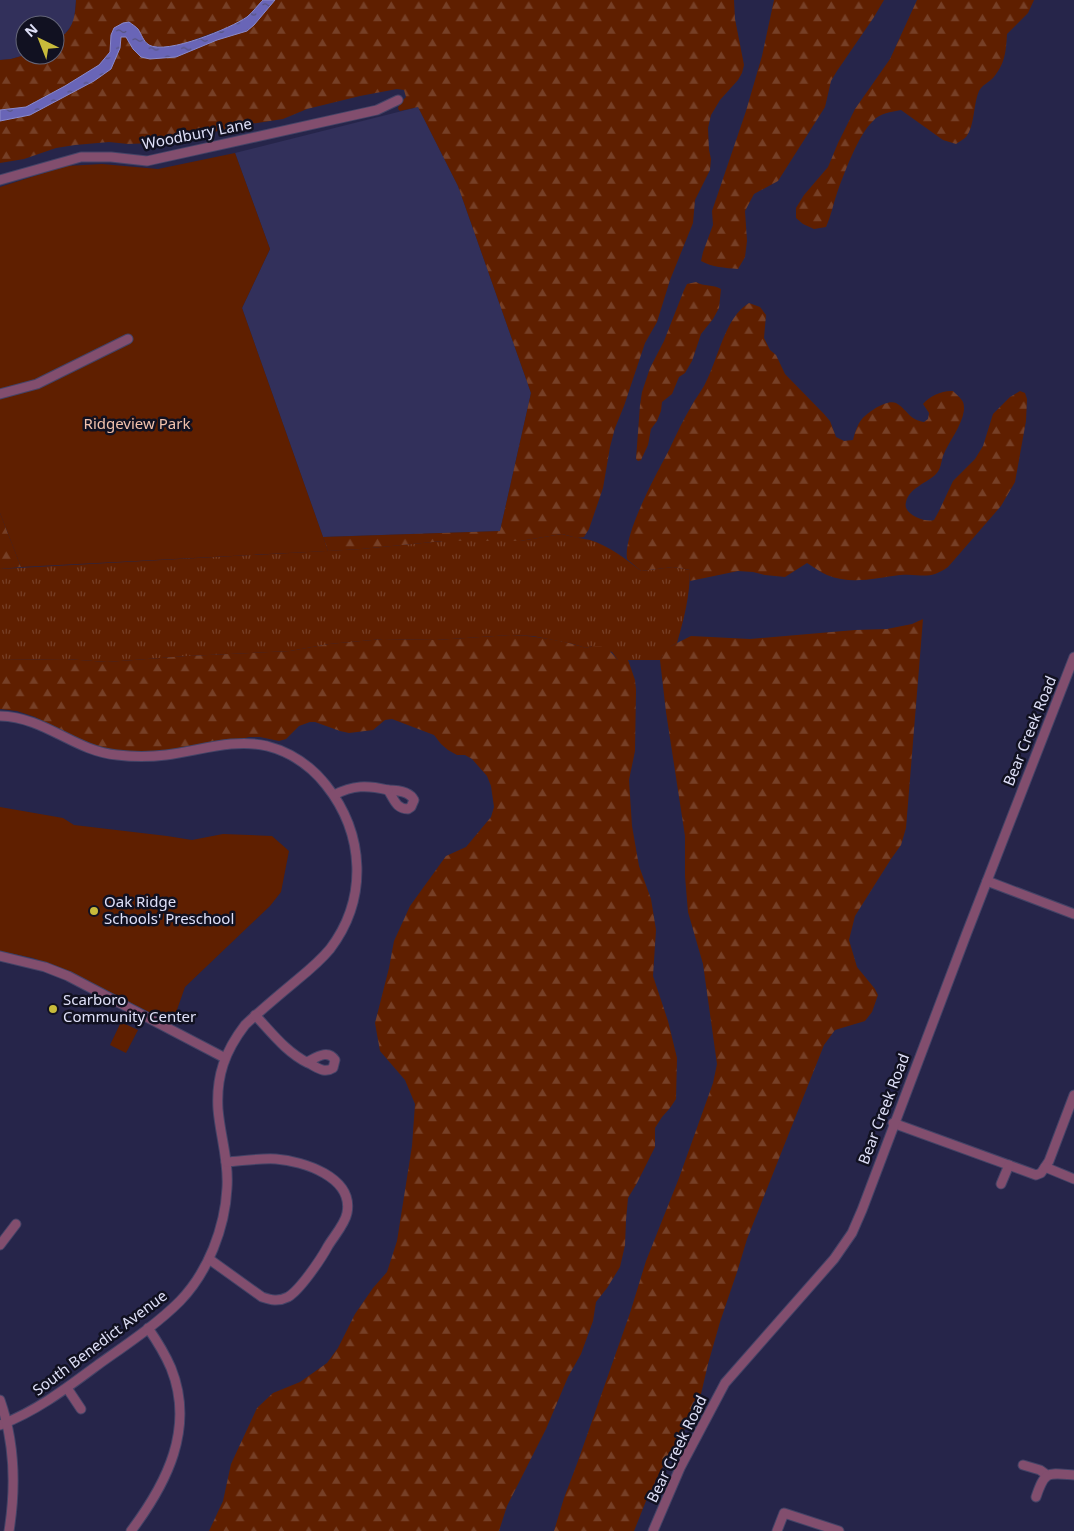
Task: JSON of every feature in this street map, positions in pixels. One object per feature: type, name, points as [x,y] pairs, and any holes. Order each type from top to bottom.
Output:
[{"type":"street","name":"Woodbury Lane","points":[[0,180],[81,157],[111,157],[147,161],[377,110],[398,100]]},
{"type":"street","points":[[0,394],[37,384],[128,338]]},
{"type":"street","name":"Bear Creek Road","points":[[653,1531],[680,1468],[725,1383],[834,1259],[852,1233],[1074,658]]},
{"type":"street","name":"South Benedict Avenue","points":[[0,716],[16,717],[34,722],[87,748],[110,754],[134,757],[154,756],[233,744],[267,746],[286,753],[300,760],[318,776],[334,795],[346,816],[353,837],[356,858],[356,887],[349,915],[339,935],[322,958],[255,1015],[237,1036],[225,1058],[219,1084],[218,1103],[226,1162],[227,1188],[220,1231],[209,1259],[181,1300],[148,1328],[67,1388],[36,1408],[3,1424]]},
{"type":"street","points":[[334,795],[345,789],[358,786],[388,790]]},
{"type":"street","points":[[987,880],[1074,914]]},
{"type":"street","points":[[0,956],[45,967],[68,976],[225,1058]]},
{"type":"street","points":[[255,1015],[288,1050],[307,1062]]},
{"type":"street","points":[[893,1123],[1036,1175],[1041,1173],[1049,1162],[1074,1094]]},
{"type":"street","points":[[209,1259],[262,1297],[278,1300],[289,1296],[297,1290],[327,1249],[347,1212],[346,1196],[341,1186],[321,1171],[296,1162],[275,1159],[226,1162]]},
{"type":"street","points":[[1001,1184],[1009,1165]]},
{"type":"street","points":[[1045,1167],[1074,1179]]},
{"type":"street","points":[[0,1245],[16,1224]]},
{"type":"street","points":[[131,1531],[146,1512],[165,1476],[177,1442],[180,1421],[179,1400],[173,1374],[164,1354],[148,1328]]},
{"type":"street","points":[[67,1388],[81,1410]]},
{"type":"street","points":[[0,1400],[3,1424],[11,1445],[14,1482],[9,1531]]},
{"type":"street","points":[[1023,1465],[1040,1470],[1047,1475]]},
{"type":"street","points":[[1036,1497],[1041,1481],[1047,1475],[1074,1475]]},
{"type":"street","points":[[777,1531],[784,1513],[839,1531]]},
{"type":"shaded area","points":[[0,0],[76,0],[74,22],[65,33],[65,15],[15,15],[15,58],[0,60]]},
{"type":"shaded area","points":[[418,107],[458,186],[531,393],[500,531],[323,537],[242,308],[270,249],[235,153]]},
{"type":"green space","points":[[76,0],[263,0],[249,15],[234,25],[177,46],[150,46],[143,40],[138,29],[129,22],[111,35],[110,52],[99,65],[26,107],[0,110],[0,60],[15,58],[15,65],[65,65],[65,34],[72,24]]},
{"type":"green space","points":[[275,0],[734,0],[735,19],[744,65],[742,73],[720,100],[711,115],[708,128],[711,159],[710,170],[695,200],[693,223],[670,280],[657,322],[645,343],[615,428],[603,488],[589,529],[584,537],[577,538],[562,534],[520,541],[443,541],[328,551],[323,537],[500,531],[531,393],[458,186],[418,107],[400,111],[398,109],[399,104],[406,97],[404,90],[397,89],[360,96],[307,109],[283,119],[237,126],[176,142],[128,144],[109,142],[75,145],[56,148],[24,159],[0,163],[0,121],[30,115],[111,69],[120,48],[121,37],[126,36],[128,42],[176,57],[254,25]]},
{"type":"green space","points":[[774,0],[884,0],[831,81],[825,107],[778,181],[754,194],[745,211],[747,241],[745,257],[738,269],[723,268],[701,261],[713,225],[712,211],[746,111],[762,56]]},
{"type":"green space","points":[[917,0],[1034,0],[1028,13],[1007,34],[1002,63],[993,78],[979,91],[971,127],[966,137],[956,144],[943,140],[901,110],[879,116],[867,127],[857,145],[840,185],[826,227],[814,229],[803,224],[796,218],[796,208],[804,195],[828,167],[855,109],[890,59]]},
{"type":"green space","name":"Ridgeview Park","points":[[235,153],[270,249],[242,308],[328,551],[21,567],[0,513],[0,187],[66,166],[102,164],[158,169]]},
{"type":"green space","points":[[696,282],[721,289],[719,308],[701,334],[692,361],[685,373],[679,377],[672,394],[662,402],[657,421],[651,429],[648,445],[641,460],[638,461],[636,459],[642,392],[650,368],[664,341],[684,290],[687,284]]},
{"type":"green space","points":[[749,303],[760,307],[766,315],[764,338],[770,350],[776,355],[785,374],[830,421],[836,437],[844,441],[853,440],[857,426],[862,419],[883,404],[896,403],[911,417],[924,422],[928,419],[929,413],[923,404],[932,396],[945,391],[953,391],[961,399],[964,406],[963,416],[943,456],[939,470],[911,493],[906,502],[907,510],[920,519],[934,520],[953,481],[975,459],[983,446],[993,414],[1010,397],[1020,391],[1025,393],[1027,399],[1026,421],[1015,482],[1001,506],[948,567],[935,574],[924,576],[900,575],[873,579],[845,580],[827,575],[807,563],[785,577],[738,571],[690,581],[690,570],[673,567],[641,571],[627,559],[630,535],[649,488],[709,376],[727,329],[740,310]]},
{"type":"green space","points":[[0,513],[21,567],[0,569]]},
{"type":"green space","points":[[562,534],[590,540],[611,549],[641,571],[673,567],[690,570],[686,607],[677,643],[667,650],[660,660],[618,660],[612,652],[592,646],[586,648],[533,636],[511,635],[436,640],[383,639],[329,644],[290,651],[107,662],[66,659],[0,660],[0,569],[361,549],[443,541],[520,541]]},
{"type":"green space","points":[[923,619],[906,828],[901,845],[855,916],[849,940],[857,967],[878,995],[872,1012],[865,1021],[835,1030],[824,1045],[747,1239],[720,1322],[701,1394],[693,1403],[686,1427],[661,1470],[634,1531],[554,1531],[630,1313],[646,1261],[679,1178],[713,1083],[717,1064],[703,964],[688,912],[685,876],[685,836],[660,660],[665,650],[691,636],[750,639],[887,629],[912,624]]},
{"type":"green space","points":[[511,635],[549,639],[586,648],[605,646],[618,660],[628,660],[635,680],[635,751],[629,780],[632,826],[639,866],[651,899],[656,930],[653,976],[668,1021],[677,1058],[676,1099],[655,1128],[655,1147],[628,1198],[625,1245],[620,1267],[596,1302],[593,1321],[581,1354],[568,1377],[546,1429],[507,1506],[499,1531],[209,1531],[223,1501],[231,1464],[257,1408],[273,1393],[300,1382],[327,1363],[338,1348],[355,1314],[387,1272],[397,1241],[412,1146],[415,1104],[405,1080],[380,1051],[375,1023],[394,941],[410,906],[446,856],[466,847],[491,817],[494,807],[491,786],[487,776],[472,759],[465,755],[457,755],[448,750],[434,735],[392,719],[385,720],[373,730],[349,733],[310,722],[299,726],[286,739],[279,741],[249,737],[166,752],[139,754],[99,748],[81,741],[35,717],[17,711],[0,709],[0,660],[66,659],[107,662],[290,651],[329,644],[383,639],[436,640]]},
{"type":"green space","points":[[0,807],[63,818],[74,825],[192,840],[223,834],[272,836],[289,851],[281,892],[270,906],[185,987],[172,1024],[82,978],[33,958],[0,951]]},
{"type":"green space","points":[[121,1022],[138,1030],[126,1053],[110,1045]]},
{"type":"water","points":[[263,0],[275,0],[247,31],[217,40],[176,57],[150,59],[141,57],[133,49],[126,37],[121,37],[120,48],[111,69],[94,81],[30,115],[0,121],[0,110],[26,107],[99,65],[110,52],[111,35],[114,28],[123,23],[129,22],[136,27],[149,45],[158,47],[170,46],[199,39],[239,22],[247,17]]},
{"type":"place","name":"Oak Ridge Schools' Preschool","points":[[94,911]]},
{"type":"place","name":"Scarboro Community Center","points":[[53,1009]]}]
